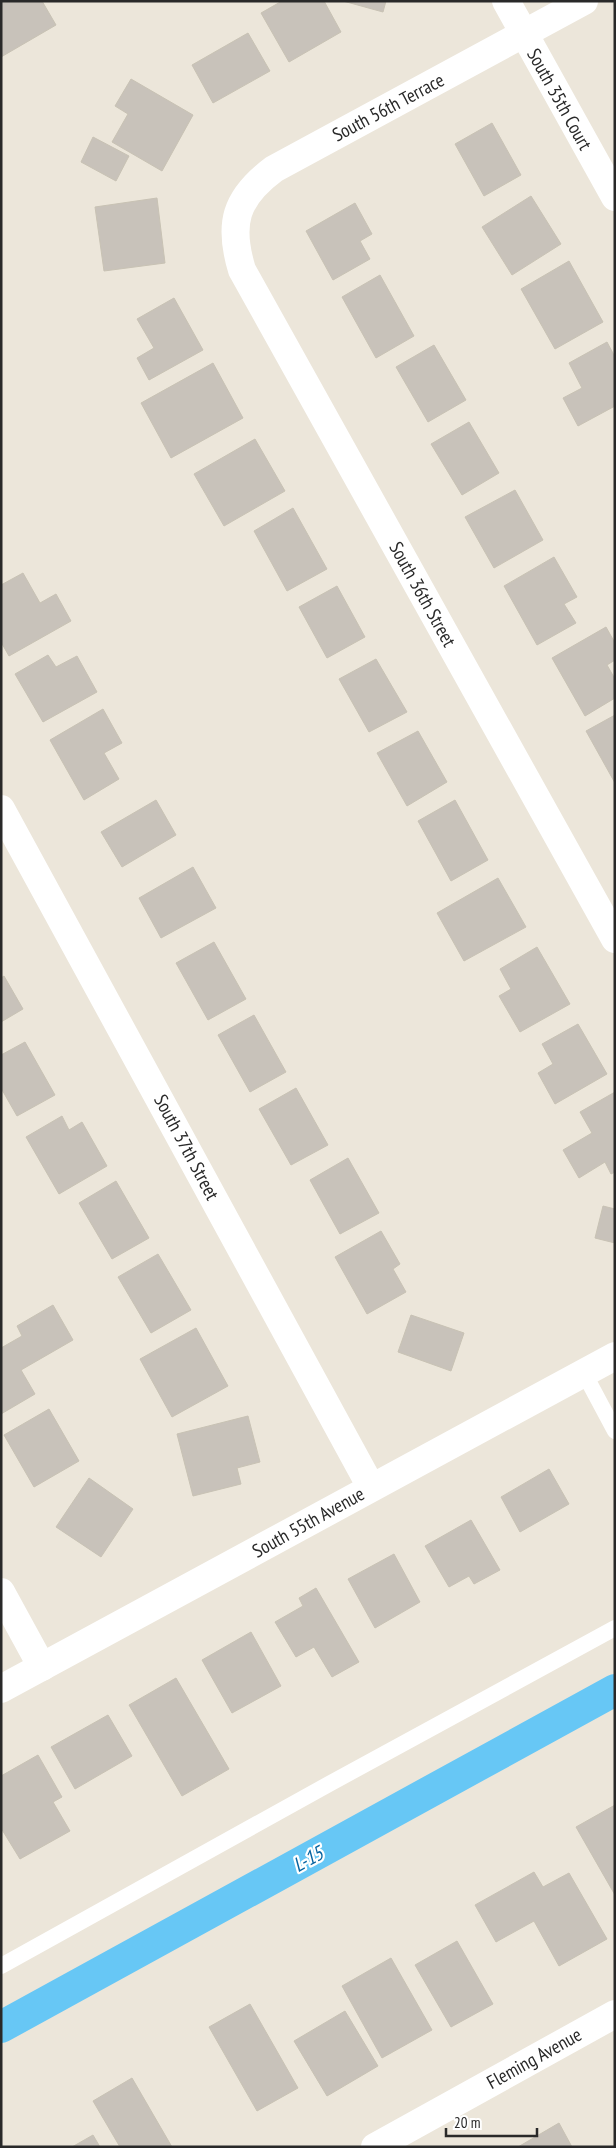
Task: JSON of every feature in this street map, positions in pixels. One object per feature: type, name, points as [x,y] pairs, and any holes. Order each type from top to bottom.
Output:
[{"type":"street","name":"South 35th Court","points":[[506,1],[615,197]]},
{"type":"street","name":"South 56th Terrace","points":[[235,247],[235,224],[242,202],[255,183],[274,169],[584,1]]},
{"type":"street","name":"South 36th Street","points":[[235,247],[242,270],[615,939]]},
{"type":"street","name":"South 37th Street","points":[[1,809],[371,1487]]},
{"type":"street","name":"South 55th Avenue","points":[[1,1689],[615,1356]]},
{"type":"street","points":[[1,1592],[42,1667]]},
{"type":"street","name":"Fleming Avenue","points":[[374,2147],[615,2014]]},
{"type":"lane","points":[[584,1373],[615,1431]]},
{"type":"lane","points":[[1,1966],[328,1784],[615,1628]]},
{"type":"building","points":[[1,1],[42,1],[56,25],[1,57]]},
{"type":"building","points":[[282,1],[324,1],[341,32],[289,62],[261,13]]},
{"type":"building","points":[[343,1],[386,1],[383,12]]},
{"type":"building","points":[[248,33],[270,71],[213,103],[192,65]]},
{"type":"building","points":[[131,79],[193,115],[162,171],[112,142],[128,114],[115,106]]},
{"type":"building","points":[[492,123],[521,175],[484,196],[455,144]]},
{"type":"building","points":[[93,137],[129,156],[116,181],[81,162]]},
{"type":"building","points":[[531,196],[561,244],[512,275],[482,227]]},
{"type":"building","points":[[157,198],[165,263],[104,271],[95,207]]},
{"type":"building","points":[[355,203],[372,234],[360,241],[370,259],[333,280],[306,231]]},
{"type":"building","points":[[569,261],[603,322],[555,349],[521,289]]},
{"type":"building","points":[[380,275],[414,336],[376,358],[342,297]]},
{"type":"building","points":[[174,298],[203,350],[149,380],[137,358],[154,348],[137,319]]},
{"type":"building","points":[[607,342],[615,357],[615,406],[578,426],[563,398],[582,388],[569,363]]},
{"type":"building","points":[[434,345],[466,400],[428,422],[396,367]]},
{"type":"building","points":[[213,363],[243,418],[171,458],[141,403]]},
{"type":"building","points":[[469,422],[499,473],[462,495],[431,444]]},
{"type":"building","points":[[255,439],[285,491],[224,526],[194,474]]},
{"type":"building","points":[[515,490],[543,540],[494,568],[465,517]]},
{"type":"building","points":[[293,508],[327,569],[287,591],[254,531]]},
{"type":"building","points":[[554,557],[577,597],[564,604],[576,623],[537,645],[504,586]]},
{"type":"building","points":[[23,573],[40,603],[56,594],[71,621],[9,656],[1,642],[1,585]]},
{"type":"building","points":[[337,586],[365,637],[327,658],[299,607]]},
{"type":"building","points":[[606,627],[615,643],[615,660],[607,665],[615,679],[615,698],[585,716],[552,658]]},
{"type":"building","points":[[48,655],[56,667],[77,656],[97,692],[43,722],[15,674]]},
{"type":"building","points":[[376,659],[407,712],[369,732],[339,679]]},
{"type":"building","points":[[103,709],[122,743],[104,753],[119,779],[84,800],[50,740]]},
{"type":"building","points":[[615,715],[615,783],[586,731]]},
{"type":"building","points":[[418,731],[447,782],[407,806],[377,753]]},
{"type":"building","points":[[156,800],[176,835],[122,867],[101,832]]},
{"type":"building","points":[[455,800],[488,860],[451,881],[418,821]]},
{"type":"building","points":[[193,867],[216,908],[161,938],[139,898]]},
{"type":"building","points":[[498,878],[526,927],[464,961],[437,913]]},
{"type":"building","points":[[214,942],[246,999],[208,1020],[176,963]]},
{"type":"building","points":[[537,947],[570,1004],[520,1032],[499,996],[511,989],[500,969]]},
{"type":"building","points":[[4,976],[23,1009],[1,1022],[1,978]]},
{"type":"building","points":[[254,1015],[286,1072],[250,1092],[218,1035]]},
{"type":"building","points":[[578,1024],[607,1074],[555,1104],[538,1073],[553,1064],[542,1044]]},
{"type":"building","points":[[25,1042],[55,1095],[17,1116],[1,1088],[1,1055]]},
{"type":"building","points":[[296,1088],[328,1145],[291,1165],[259,1109]]},
{"type":"building","points":[[615,1092],[615,1172],[611,1174],[605,1162],[579,1178],[563,1150],[592,1133],[580,1112]]},
{"type":"building","points":[[62,1116],[69,1130],[82,1122],[107,1166],[59,1194],[26,1137]]},
{"type":"building","points":[[348,1158],[379,1213],[340,1234],[310,1180]]},
{"type":"building","points":[[116,1181],[149,1238],[112,1259],[79,1203]]},
{"type":"building","points":[[603,1206],[615,1209],[615,1243],[595,1238]]},
{"type":"building","points":[[381,1231],[400,1264],[393,1269],[406,1292],[367,1314],[335,1257]]},
{"type":"building","points":[[158,1254],[191,1310],[151,1333],[118,1277]]},
{"type":"building","points":[[53,1305],[73,1340],[21,1370],[35,1394],[1,1414],[1,1348],[22,1336],[17,1326]]},
{"type":"building","points":[[411,1315],[464,1333],[451,1371],[398,1352]]},
{"type":"building","points":[[196,1328],[228,1386],[172,1417],[140,1359]]},
{"type":"building","points":[[49,1409],[79,1461],[34,1487],[4,1435]]},
{"type":"building","points":[[248,1416],[260,1462],[237,1468],[241,1484],[193,1496],[177,1434]]},
{"type":"building","points":[[549,1469],[569,1504],[520,1532],[501,1497]]},
{"type":"building","points":[[89,1478],[133,1509],[101,1557],[56,1527]]},
{"type":"building","points":[[471,1520],[500,1570],[474,1584],[469,1576],[449,1587],[425,1546]]},
{"type":"building","points":[[394,1554],[420,1602],[375,1628],[348,1579]]},
{"type":"building","points":[[316,1588],[359,1662],[332,1677],[314,1647],[296,1657],[275,1622],[303,1606],[299,1598]]},
{"type":"building","points":[[251,1632],[281,1686],[232,1713],[202,1660]]},
{"type":"building","points":[[176,1678],[229,1769],[182,1796],[129,1705]]},
{"type":"building","points":[[108,1715],[132,1756],[75,1789],[51,1747]]},
{"type":"building","points":[[38,1755],[62,1797],[53,1802],[70,1831],[20,1859],[1,1828],[1,1776]]},
{"type":"building","points":[[615,1805],[615,1895],[576,1827]]},
{"type":"building","points":[[534,1872],[543,1887],[569,1873],[607,1939],[559,1966],[534,1921],[496,1942],[475,1905]]},
{"type":"building","points":[[457,1941],[493,2004],[451,2027],[415,1965]]},
{"type":"building","points":[[391,1958],[432,2030],[382,2058],[342,1986]]},
{"type":"building","points":[[250,2004],[298,2088],[257,2111],[209,2027]]},
{"type":"building","points":[[345,2011],[378,2066],[327,2096],[294,2041]]},
{"type":"building","points":[[132,2078],[172,2147],[120,2147],[93,2101]]},
{"type":"building","points":[[559,2123],[572,2147],[518,2147]]},
{"type":"building","points":[[93,2135],[100,2147],[72,2147]]},
{"type":"waterway","name":"L-15","points":[[1,2027],[615,1690]]}]
